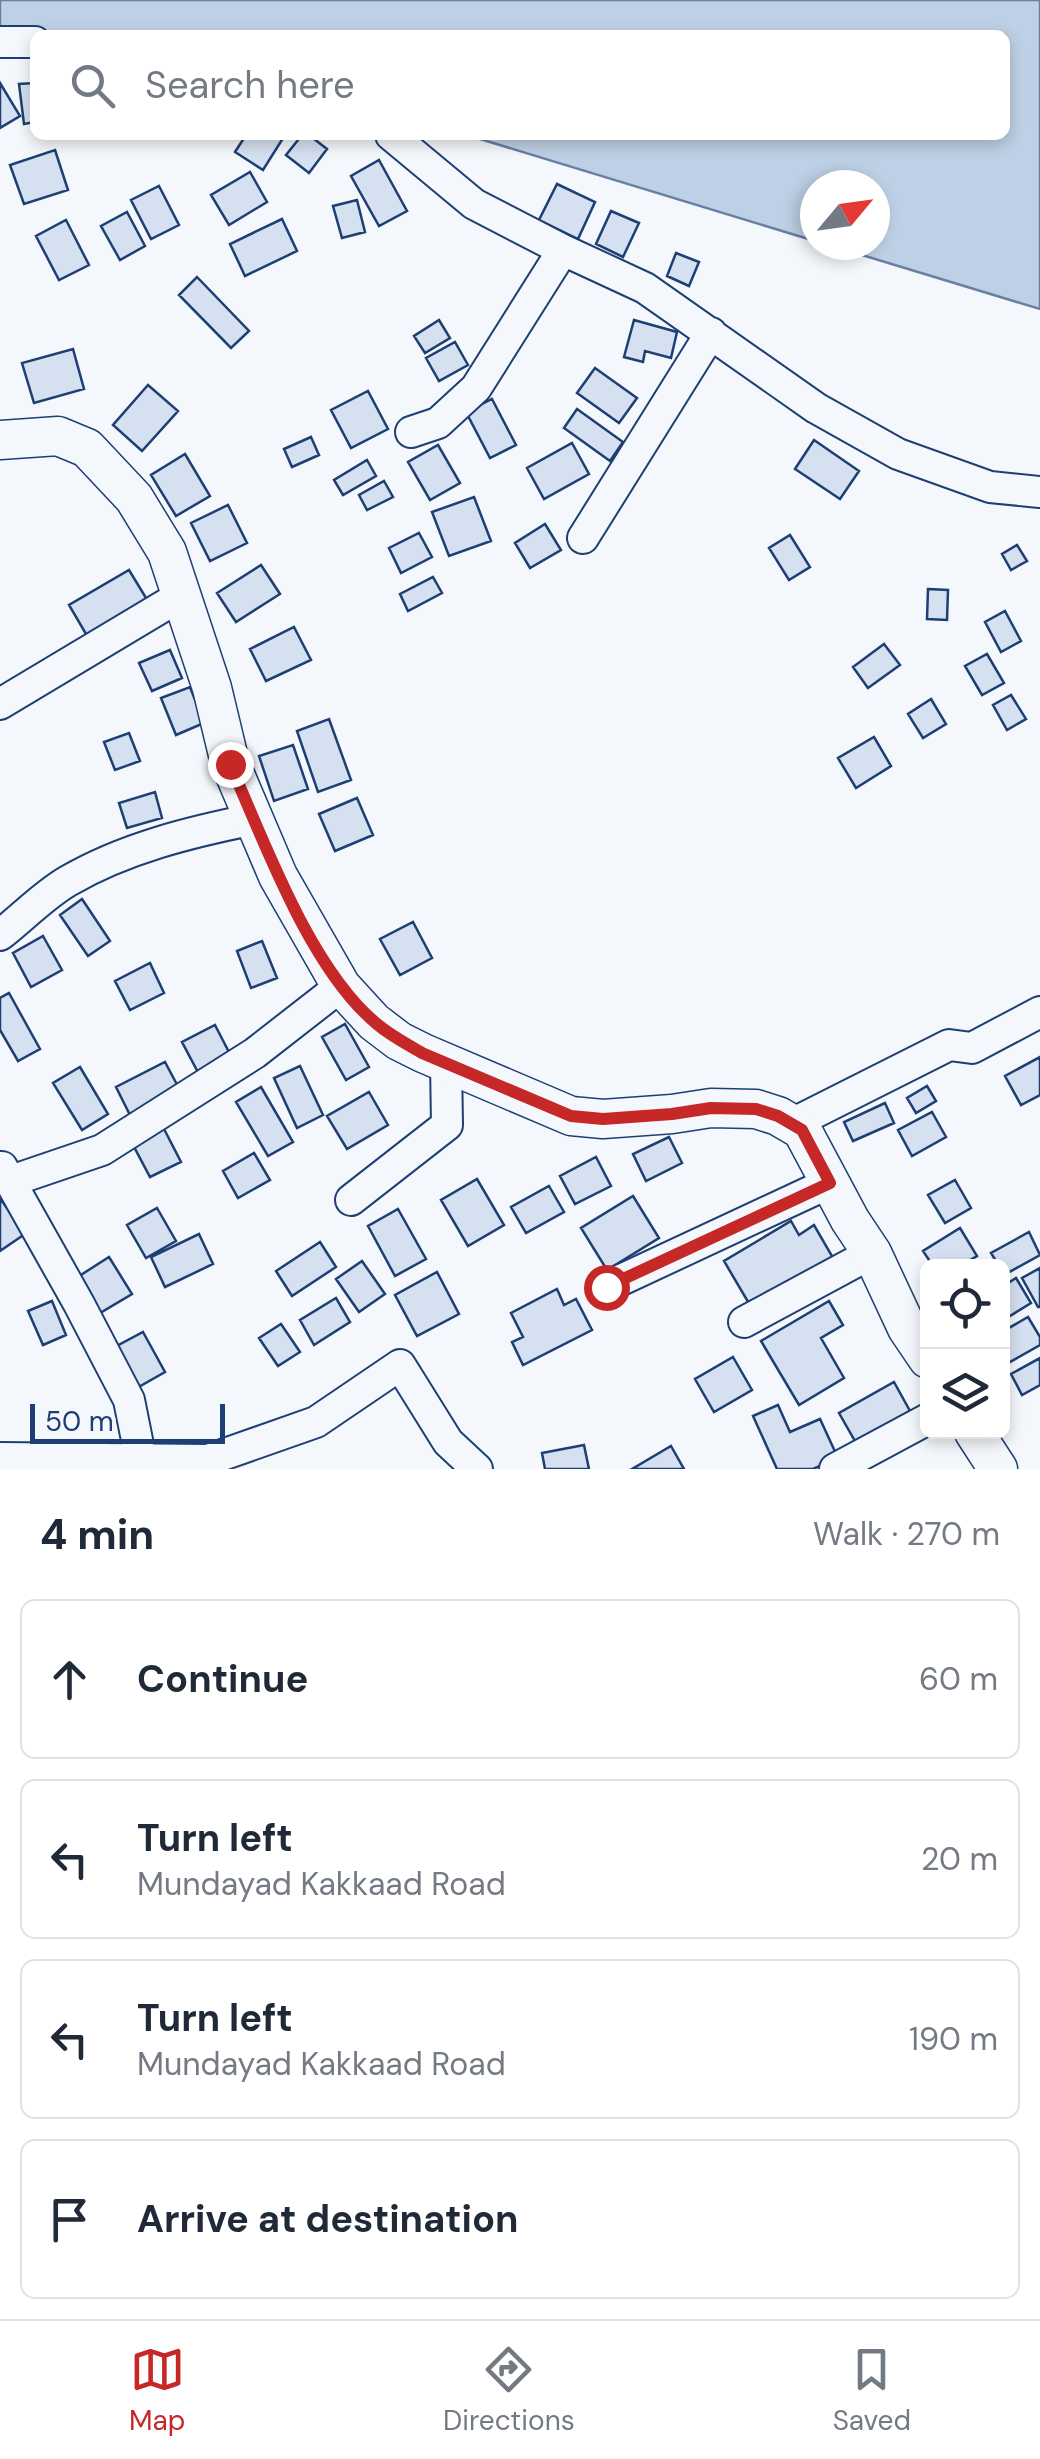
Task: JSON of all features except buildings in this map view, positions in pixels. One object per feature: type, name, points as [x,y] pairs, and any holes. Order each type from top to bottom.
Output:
[{"type":"main road","points":[[0,440],[58,436],[87,448],[134,498],[167,552],[212,688],[230,764],[278,876],[341,986],[374,1022],[422,1053],[571,1116],[603,1119],[711,1108],[756,1109],[792,1124],[802,1130],[921,1349]]},
{"type":"main road","points":[[979,1439],[998,1469]]},
{"type":"street","points":[[0,42],[30,42]]},
{"type":"street","points":[[396,140],[474,204],[645,288],[816,408],[898,454],[990,487],[1040,492]]},
{"type":"street","points":[[411,432],[438,423],[476,388],[564,250]]},
{"type":"street","points":[[583,538],[711,333]]},
{"type":"street","points":[[0,704],[182,595]]},
{"type":"street","points":[[0,936],[64,882],[117,857],[208,828],[255,818]]},
{"type":"street","points":[[141,1460],[129,1400],[5,1173],[102,1150],[256,1053],[341,986]]},
{"type":"street","points":[[792,1124],[949,1045],[972,1048],[1040,1012]]},
{"type":"street","points":[[351,1200],[447,1125],[446,1063]]},
{"type":"street","points":[[606,1287],[830,1183]]},
{"type":"street","points":[[744,1322],[872,1253]]},
{"type":"street","points":[[0,1458],[208,1460],[316,1422],[400,1365],[448,1442],[477,1469]]},
{"type":"street","points":[[835,1469],[920,1424]]},
{"type":"water","points":[[0,0],[1040,0],[1040,309],[878,260],[890,260],[890,170],[800,170],[800,236],[483,140],[1010,140],[1010,30],[30,30],[30,34],[0,34]]},
{"type":"route","points":[[230,764],[278,876],[341,986],[374,1022],[400,1040],[571,1116],[603,1119],[711,1108],[756,1109],[802,1130],[830,1183],[606,1287]]}]
